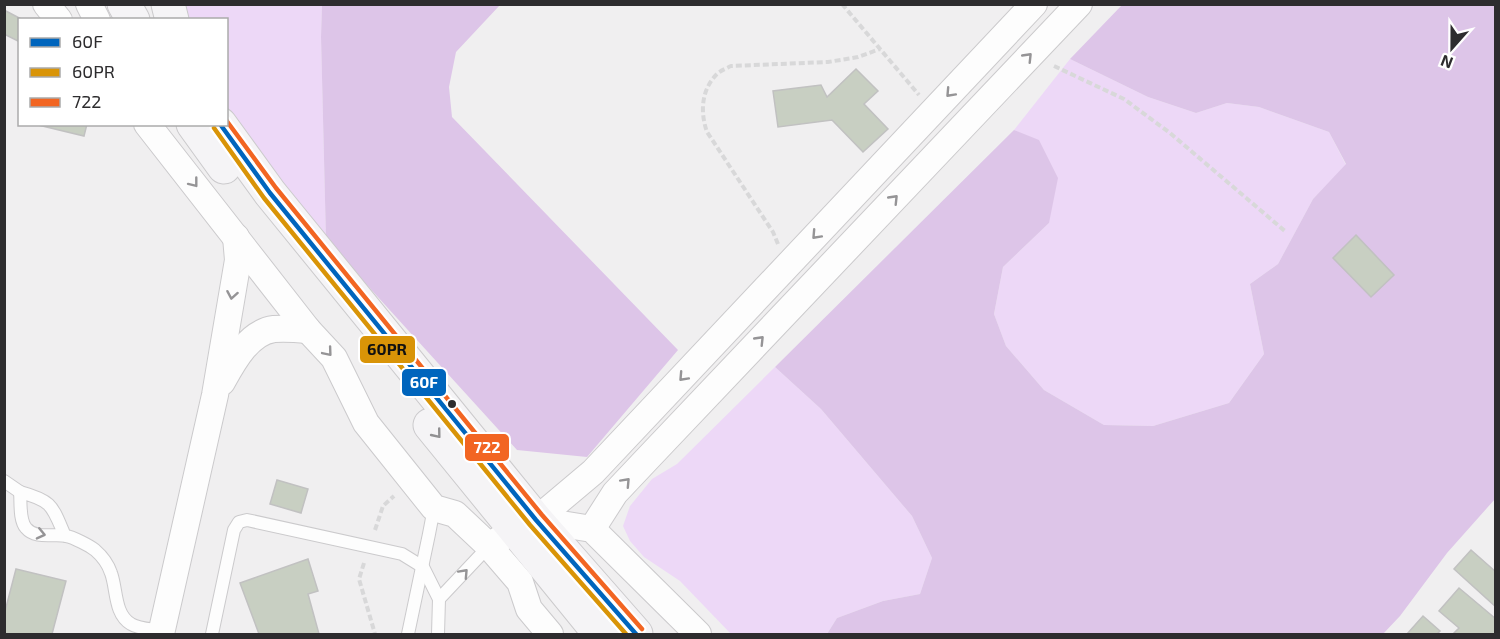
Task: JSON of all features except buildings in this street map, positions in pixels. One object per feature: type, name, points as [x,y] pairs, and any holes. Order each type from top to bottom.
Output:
[{"type":"main road","points":[[124,4],[132,18]]},
{"type":"main road","points":[[194,126],[248,200],[513,532],[600,634]]},
{"type":"main road","points":[[220,126],[513,532],[636,634]]},
{"type":"street","points":[[46,4],[57,18]]},
{"type":"street","points":[[89,4],[96,18]]},
{"type":"street","points":[[513,532],[593,472],[1034,4]]},
{"type":"street","points":[[592,530],[615,493],[1079,4]]},
{"type":"street","points":[[153,129],[308,330],[334,358],[366,423],[434,508],[513,532],[592,530],[698,634]]},
{"type":"street","points":[[162,633],[215,395],[238,260],[236,237]]},
{"type":"street","points":[[786,267],[809,288]]},
{"type":"street","points":[[215,395],[236,356],[257,336],[272,329],[308,330]]},
{"type":"street","points":[[513,532],[520,582],[529,609],[550,634]]},
{"type":"street","points":[[520,582],[569,598]]},
{"type":"lane","points":[[4,481],[20,492],[45,501],[54,510],[65,536]]},
{"type":"lane","points":[[20,492],[22,519],[26,528],[42,536],[65,536],[94,549],[103,558],[111,573],[124,619],[132,625],[162,633]]},
{"type":"lane","points":[[408,634],[434,508]]},
{"type":"lane","points":[[212,634],[234,530],[239,522],[247,520],[402,554],[423,567],[440,599],[438,634]]},
{"type":"lane","points":[[440,599],[513,532]]},
{"type":"path","points":[[842,4],[933,111]]},
{"type":"path","points":[[786,267],[773,232],[707,132],[703,119],[703,101],[708,87],[718,73],[731,66],[828,62],[858,57],[880,49]]},
{"type":"path","points":[[1030,56],[1124,99],[1170,133],[1286,232]]},
{"type":"shaded area","points":[[179,5],[322,5],[326,240],[228,111],[228,18],[183,18]]},
{"type":"shaded area","points":[[322,5],[500,5],[456,52],[449,87],[452,117],[678,350],[587,457],[517,450],[326,240]]},
{"type":"shaded area","points":[[1122,5],[1495,5],[1495,499],[1447,553],[1400,616],[1383,634],[827,634],[837,618],[883,601],[920,594],[932,558],[912,516],[821,409],[775,367],[1014,130],[1039,140],[1058,178],[1049,223],[1003,267],[994,314],[1006,346],[1044,390],[1104,425],[1153,426],[1229,403],[1264,354],[1250,284],[1278,264],[1313,199],[1346,164],[1329,132],[1259,107],[1227,103],[1196,113],[1148,97],[1070,59]]},
{"type":"shaded area","points":[[1070,59],[1148,97],[1196,113],[1227,103],[1259,107],[1329,132],[1346,165],[1313,199],[1278,264],[1250,284],[1264,354],[1229,403],[1153,426],[1104,425],[1044,390],[1006,346],[994,314],[1003,267],[1049,223],[1039,141],[1014,130]]},
{"type":"shaded area","points":[[775,367],[821,409],[912,516],[932,558],[920,594],[883,601],[837,618],[827,634],[731,634],[680,581],[644,557],[630,541],[623,526],[630,506],[652,479],[677,464]]},
{"type":"transit line","name":"722","points":[[228,123],[276,188],[542,515],[642,629]]},
{"type":"transit line","name":"60F","points":[[221,126],[270,193],[536,520],[636,634]]},
{"type":"transit line","name":"60PR","points":[[214,128],[264,198],[530,525],[626,634]]}]
